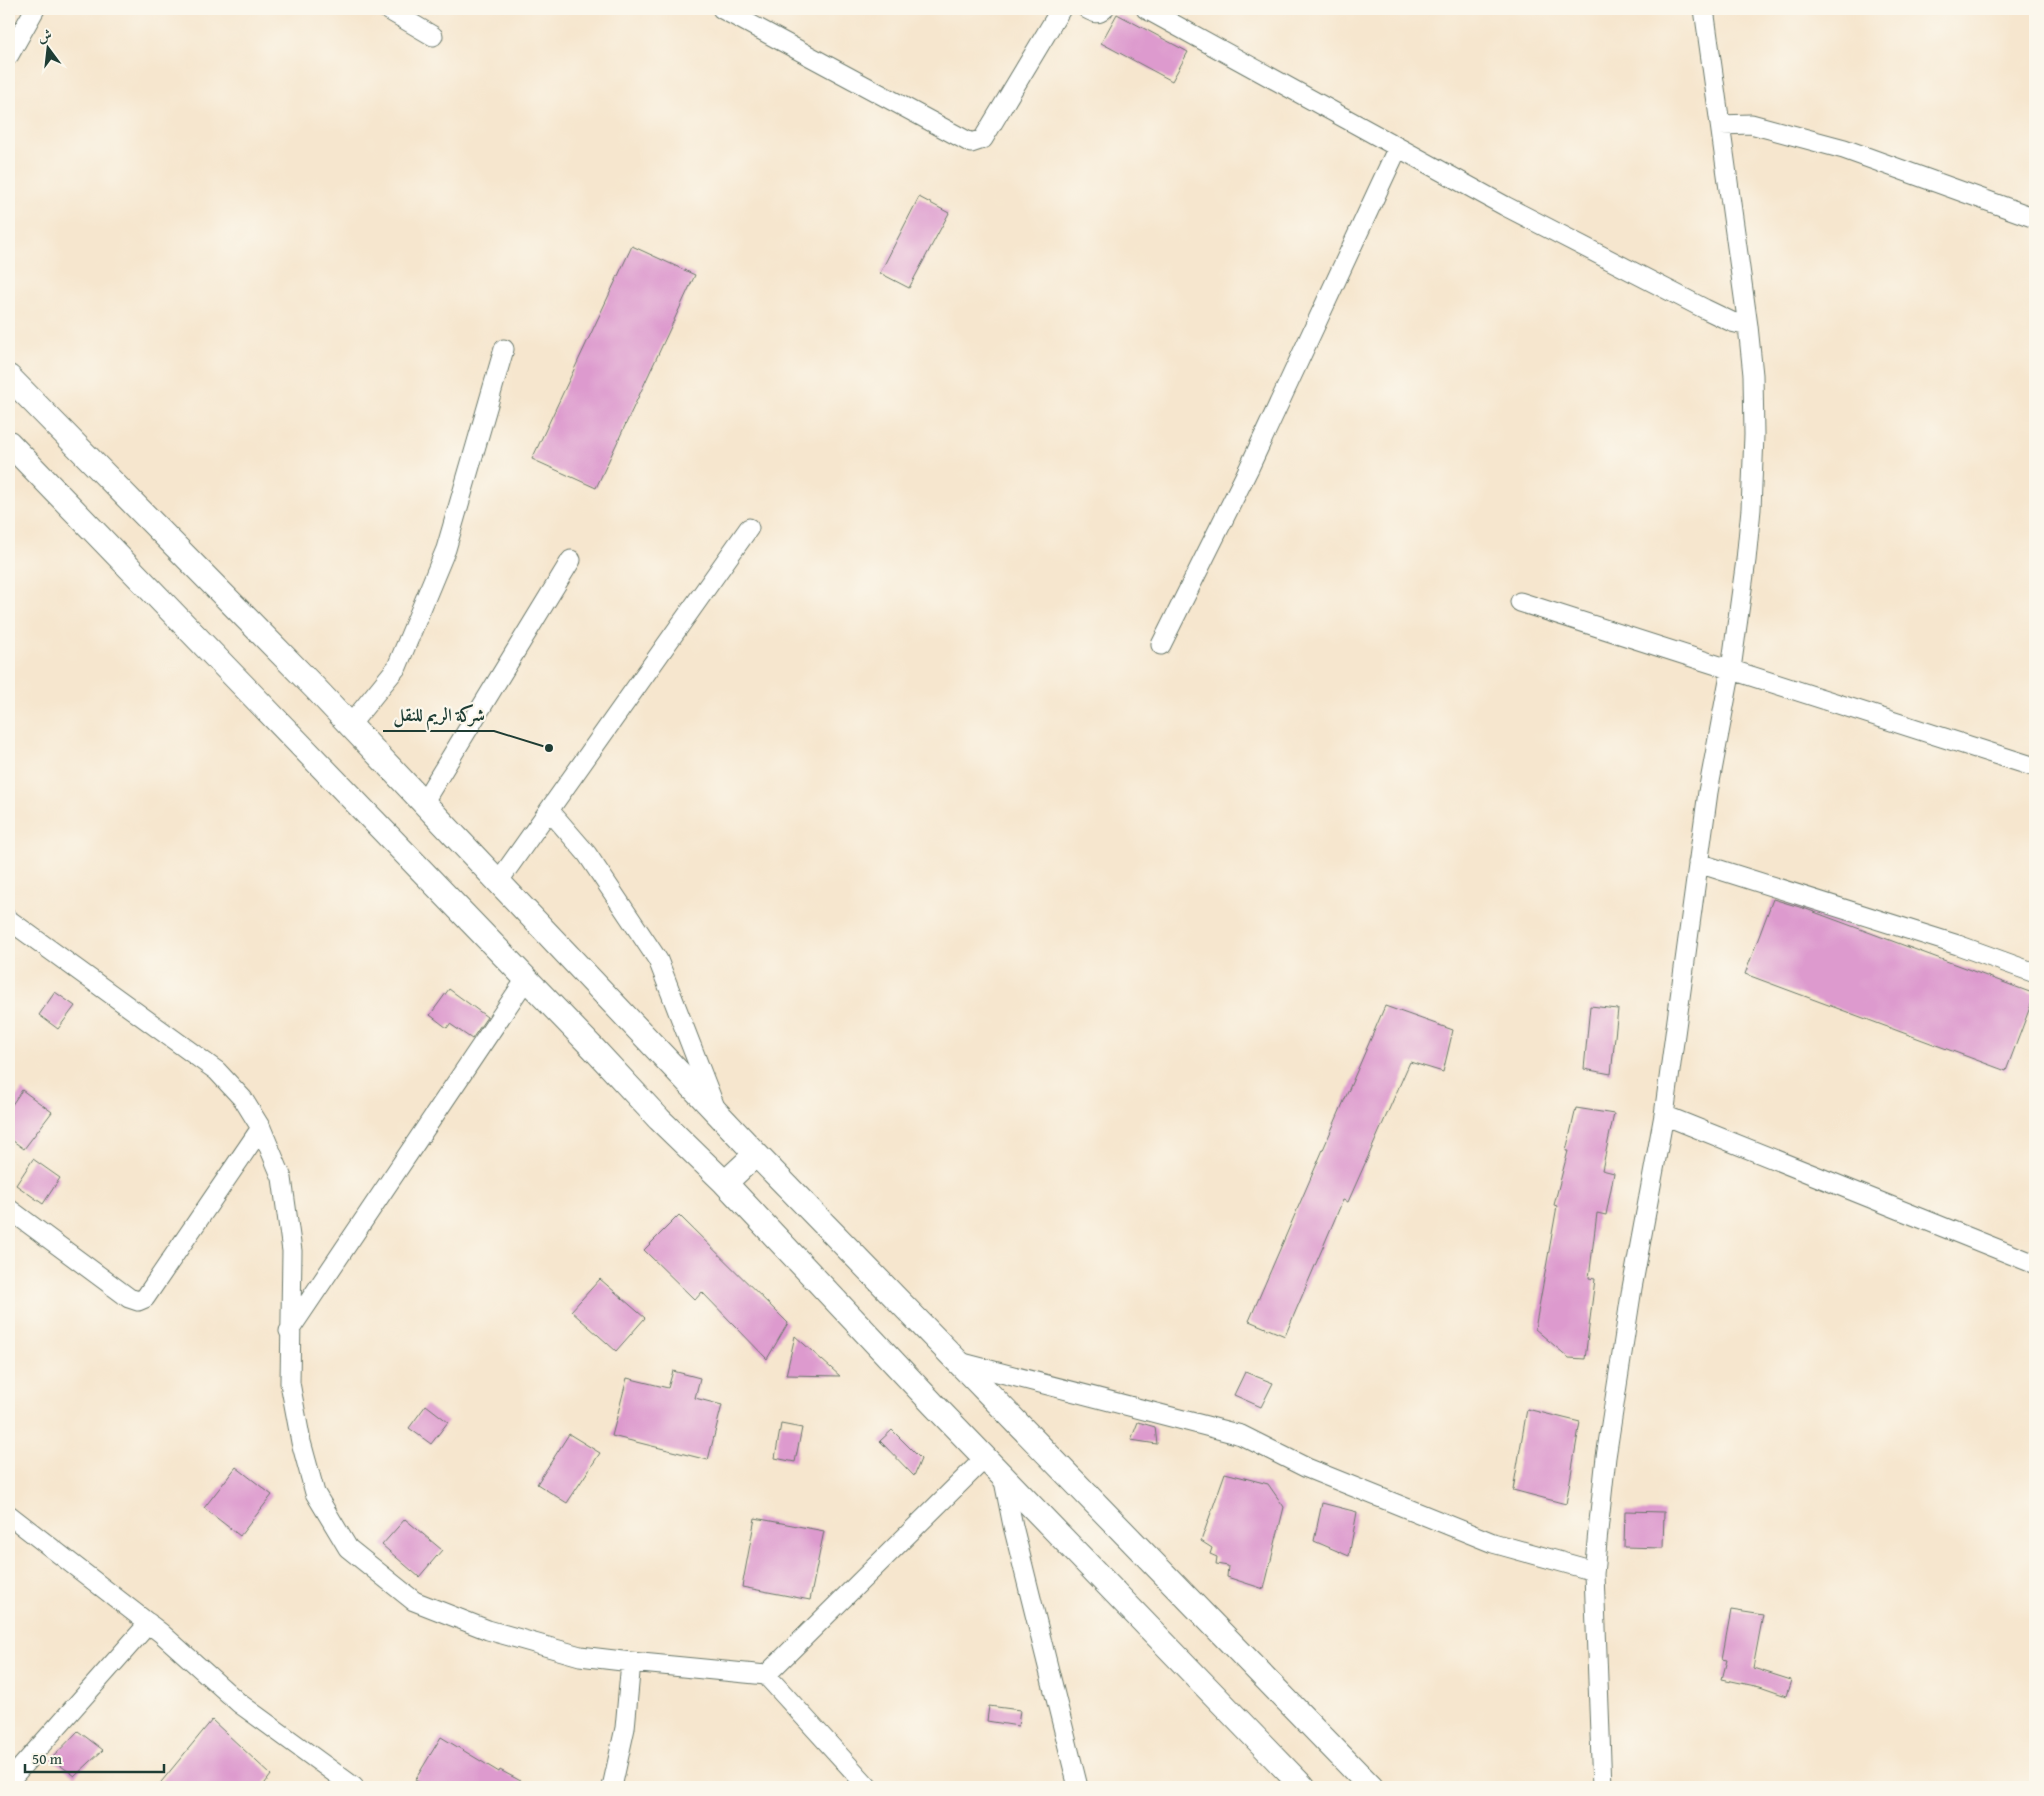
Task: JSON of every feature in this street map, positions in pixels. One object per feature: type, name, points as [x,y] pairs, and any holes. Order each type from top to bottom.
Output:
[{"type":"main road","points":[[9,377],[350,725],[756,1154],[1372,1787]]},
{"type":"main road","points":[[9,443],[659,1119],[725,1183],[985,1458],[1302,1787]]},
{"type":"main road","points":[[725,1183],[756,1154]]},
{"type":"street","points":[[9,55],[35,9]]},
{"type":"street","points":[[387,9],[433,36]]},
{"type":"street","points":[[722,9],[971,143],[983,139],[1061,9]]},
{"type":"street","points":[[1087,9],[1095,13],[1100,13],[1104,9]]},
{"type":"street","points":[[1146,9],[1505,206],[1697,305],[1732,322],[1748,326]]},
{"type":"street","points":[[1602,1787],[1594,1572],[1606,1457],[1632,1288],[1664,1115],[1708,792],[1731,670],[1752,509],[1753,376],[1748,326],[1704,9]]},
{"type":"street","points":[[1720,125],[1751,124],[1844,149],[2035,218]]},
{"type":"street","points":[[1161,645],[1249,468],[1398,147]]},
{"type":"street","points":[[350,725],[397,667],[446,549],[504,349]]},
{"type":"street","points":[[498,882],[749,528]]},
{"type":"street","points":[[423,803],[571,560]]},
{"type":"street","points":[[1520,602],[2035,767]]},
{"type":"street","points":[[549,810],[587,854],[658,960],[718,1114]]},
{"type":"street","points":[[1698,863],[1958,945],[2035,973]]},
{"type":"street","points":[[9,920],[217,1071],[244,1099],[261,1128],[282,1178],[292,1251],[289,1331],[290,1383],[301,1442],[315,1492],[348,1548],[414,1601],[488,1630],[580,1656],[766,1675],[868,1787]]},
{"type":"street","points":[[289,1331],[526,979]]},
{"type":"street","points":[[1664,1115],[2035,1264]]},
{"type":"street","points":[[9,1209],[129,1298],[138,1301],[145,1298],[261,1128]]},
{"type":"street","points":[[959,1362],[1241,1435],[1307,1468],[1493,1543],[1594,1572]]},
{"type":"street","points":[[766,1675],[985,1458]]},
{"type":"street","points":[[1003,1476],[1013,1526],[1078,1787]]},
{"type":"street","points":[[9,1516],[149,1623],[239,1703],[343,1784]]},
{"type":"street","points":[[9,1781],[149,1623]]},
{"type":"street","points":[[612,1787],[625,1728],[631,1662]]},
{"type":"building","points":[[1117,14],[1188,52],[1172,81],[1101,43]]},
{"type":"building","points":[[919,197],[949,213],[909,288],[880,273]]},
{"type":"building","points":[[632,246],[695,275],[596,488],[532,459]]},
{"type":"building","points":[[1773,899],[1806,909],[2035,994],[2006,1071],[1745,974]]},
{"type":"building","points":[[449,989],[487,1017],[472,1039],[450,1024],[447,1028],[430,1015]]},
{"type":"building","points":[[55,992],[75,1006],[58,1029],[39,1015]]},
{"type":"building","points":[[1385,1006],[1453,1030],[1443,1072],[1410,1062],[1348,1202],[1343,1200],[1285,1336],[1249,1321]]},
{"type":"building","points":[[1590,1006],[1618,1009],[1611,1074],[1584,1069]]},
{"type":"building","points":[[22,1090],[52,1112],[24,1149],[9,1138],[9,1109]]},
{"type":"building","points":[[1576,1108],[1614,1114],[1602,1170],[1614,1173],[1606,1215],[1597,1213],[1589,1278],[1595,1279],[1585,1359],[1569,1358],[1535,1329],[1557,1206],[1554,1205],[1568,1151],[1566,1151]]},
{"type":"building","points":[[33,1159],[60,1178],[43,1204],[16,1185]]},
{"type":"building","points":[[679,1215],[788,1323],[767,1359],[702,1292],[695,1300],[644,1250]]},
{"type":"building","points":[[600,1279],[645,1318],[616,1351],[571,1311]]},
{"type":"building","points":[[795,1336],[840,1376],[786,1375]]},
{"type":"building","points":[[673,1371],[700,1378],[695,1398],[722,1405],[708,1460],[612,1436],[627,1378],[668,1388]]},
{"type":"building","points":[[1245,1372],[1273,1383],[1261,1407],[1234,1395]]},
{"type":"building","points":[[426,1405],[448,1422],[431,1444],[409,1428]]},
{"type":"building","points":[[1527,1409],[1580,1422],[1566,1504],[1513,1490]]},
{"type":"building","points":[[1138,1422],[1155,1427],[1157,1444],[1131,1440]]},
{"type":"building","points":[[781,1424],[802,1428],[795,1462],[775,1458]]},
{"type":"building","points":[[892,1430],[921,1459],[914,1476],[880,1441]]},
{"type":"building","points":[[569,1434],[600,1453],[567,1503],[537,1484]]},
{"type":"building","points":[[236,1467],[272,1495],[240,1536],[204,1508]]},
{"type":"building","points":[[1225,1473],[1268,1484],[1284,1507],[1264,1589],[1227,1577],[1228,1566],[1216,1564],[1217,1557],[1210,1554],[1212,1548],[1201,1541]]},
{"type":"building","points":[[1322,1503],[1357,1512],[1349,1556],[1314,1541]]},
{"type":"building","points":[[1625,1511],[1664,1512],[1663,1548],[1624,1547]]},
{"type":"building","points":[[755,1518],[824,1531],[810,1600],[742,1587]]},
{"type":"building","points":[[405,1519],[442,1550],[419,1577],[382,1545]]},
{"type":"building","points":[[1731,1610],[1763,1615],[1753,1668],[1791,1680],[1786,1696],[1760,1687],[1722,1679],[1727,1660],[1722,1659]]},
{"type":"building","points":[[989,1706],[1020,1710],[1018,1726],[987,1721]]},
{"type":"building","points":[[212,1720],[271,1775],[262,1787],[157,1787]]},
{"type":"building","points":[[78,1731],[103,1750],[75,1776],[51,1759]]},
{"type":"building","points":[[441,1737],[499,1772],[500,1770],[532,1787],[428,1787],[415,1780]]},
{"type":"place","name":"شركة الريم للنقل","points":[[549,748]]}]
